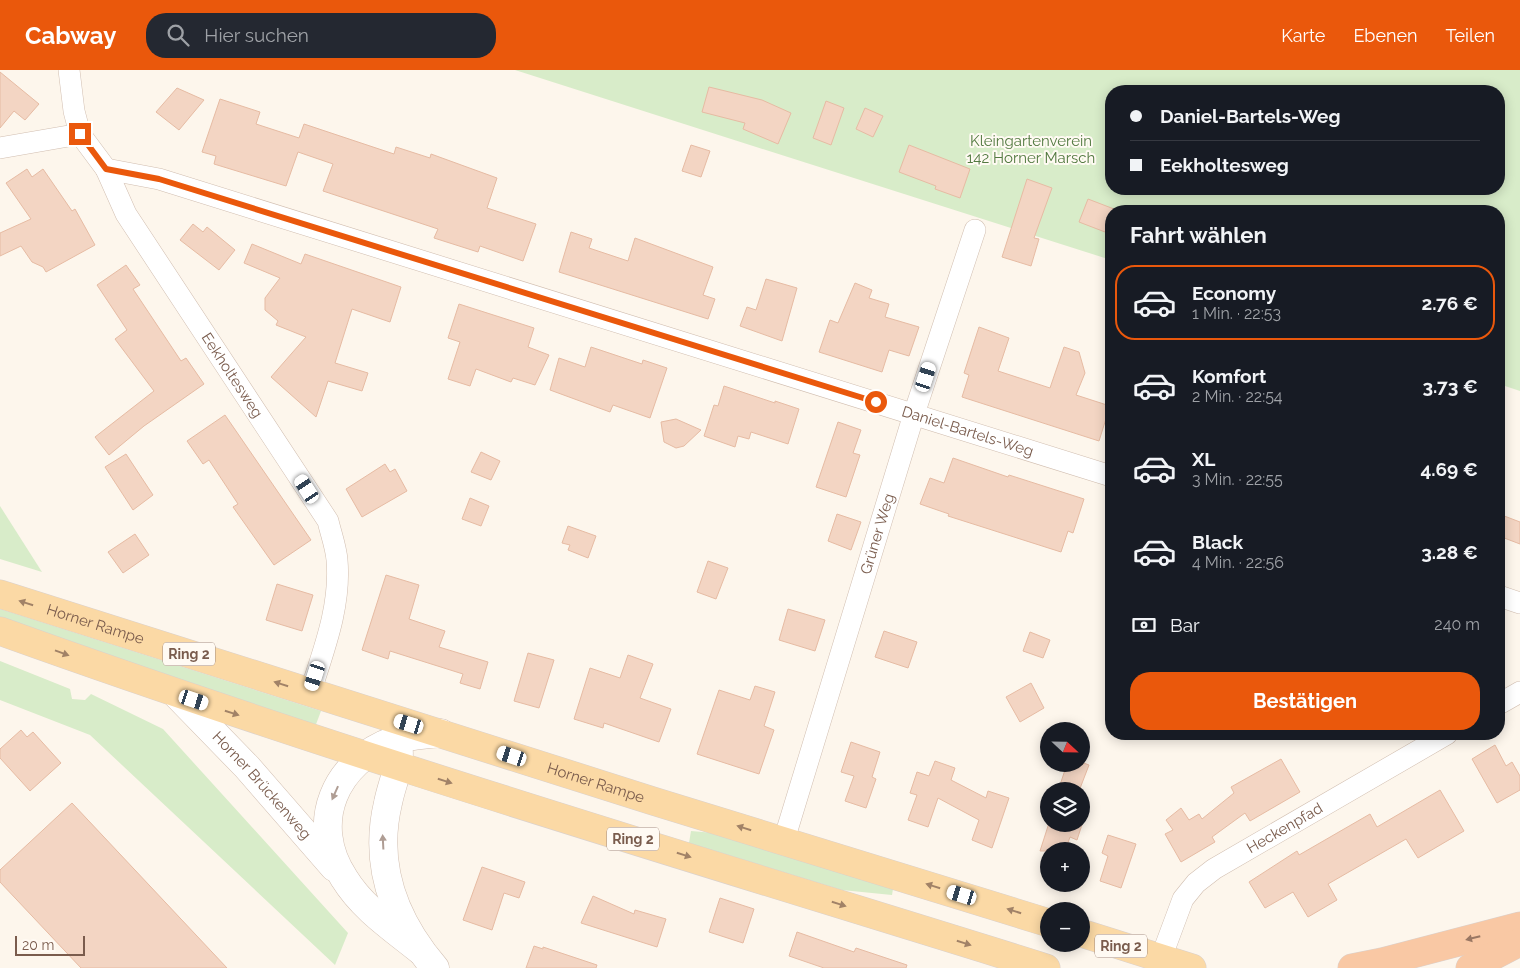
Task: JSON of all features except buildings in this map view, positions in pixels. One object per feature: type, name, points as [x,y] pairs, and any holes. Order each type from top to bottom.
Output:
[{"type":"highway","points":[[1352,968],[1520,926]]},
{"type":"highway","points":[[1470,968],[1520,942]]},
{"type":"main road","name":"Horner Rampe","points":[[0,594],[310,693],[1040,919]]},
{"type":"main road","name":"Ring 2","points":[[0,631],[176,694],[398,767],[1046,968]]},
{"type":"main road","name":"Ring 2","points":[[1090,937],[1157,963],[1192,968]]},
{"type":"street","name":"Eekholtesweg","points":[[69,70],[74,111],[80,134],[106,169],[126,214],[328,522],[337,558],[338,591],[332,625],[310,693]]},
{"type":"street","points":[[0,148],[80,134]]},
{"type":"street","name":"Daniel-Bartels-Weg","points":[[106,169],[159,179],[1105,474]]},
{"type":"street","name":"Grüner Weg","points":[[784,840],[914,414],[975,230]]},
{"type":"street","points":[[1505,598],[1520,603]]},
{"type":"street","points":[[1505,701],[1520,692]]},
{"type":"street","name":"Horner Brückenweg","points":[[176,694],[247,767],[368,909],[428,960]]},
{"type":"street","points":[[378,714],[397,740]]},
{"type":"street","name":"Horner Brückenweg","points":[[344,879],[330,848],[328,817],[337,786],[346,774],[365,756],[397,740],[441,733]]},
{"type":"street","name":"Horner Brückenweg","points":[[397,740],[398,767],[388,802],[382,834],[384,867],[392,900],[428,960]]},
{"type":"street","name":"Heckenpfad","points":[[1157,963],[1183,899],[1196,883],[1214,869],[1438,740]]},
{"type":"green space","name":"Kleingartenverein 142 Horner Marsch","points":[[515,70],[1520,70],[1520,391],[1505,386],[1505,205],[1105,205],[1105,258]]},
{"type":"green space","points":[[0,506],[42,572],[0,559]]},
{"type":"green space","points":[[0,609],[321,711],[315,727],[0,617]]},
{"type":"green space","points":[[0,661],[70,689],[72,699],[85,700],[91,694],[163,729],[348,933],[335,965],[90,735],[0,700]]},
{"type":"green space","points":[[691,831],[714,833],[893,889],[892,895],[842,890],[689,843]]},
{"type":"route","points":[[80,134],[106,169],[159,179],[876,402]]}]
